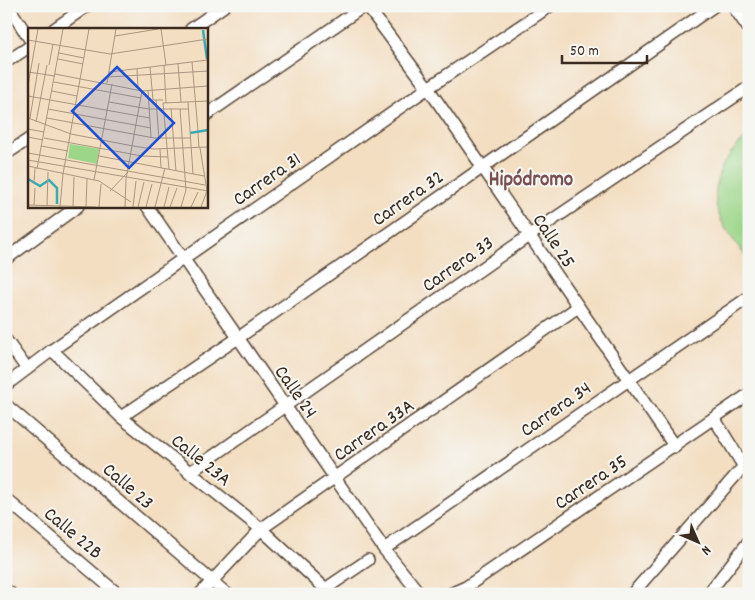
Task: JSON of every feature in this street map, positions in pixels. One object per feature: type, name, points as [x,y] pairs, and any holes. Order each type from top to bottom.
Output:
[{"type":"street","points":[[8,6],[28,36]]},
{"type":"street","points":[[55,28],[87,6]]},
{"type":"street","points":[[192,28],[224,6]]},
{"type":"street","points":[[208,114],[366,6]]},
{"type":"street","name":"Calle 25","points":[[366,6],[428,88],[483,166],[675,447]]},
{"type":"street","name":"Carrera 31","points":[[6,385],[52,350],[428,88],[550,6]]},
{"type":"street","name":"Carrera 32","points":[[121,417],[238,338],[714,6]]},
{"type":"street","points":[[733,6],[749,29]]},
{"type":"street","points":[[6,62],[28,48]]},
{"type":"street","name":"Carrera 33","points":[[189,473],[530,235],[749,87]]},
{"type":"street","points":[[6,154],[28,140]]},
{"type":"street","points":[[6,259],[75,208]]},
{"type":"street","name":"Calle 24","points":[[148,208],[384,549],[420,594]]},
{"type":"street","name":"Carrera 34","points":[[384,549],[749,297]]},
{"type":"street","name":"Carrera 33A","points":[[200,594],[261,529],[578,307]]},
{"type":"street","points":[[6,340],[27,369]]},
{"type":"street","name":"Calle 23A","points":[[52,350],[121,417],[261,529],[328,591]]},
{"type":"street","name":"Carrera 35","points":[[450,594],[470,591],[749,394]]},
{"type":"street","name":"Calle 23","points":[[6,405],[227,594]]},
{"type":"street","points":[[632,594],[746,471],[714,418]]},
{"type":"street","name":"Calle 22B","points":[[6,499],[118,594]]},
{"type":"street","points":[[708,594],[749,541]]},
{"type":"street","points":[[328,591],[368,560]]},
{"type":"street","points":[[6,590],[11,594]]},
{"type":"green space","points":[[749,136],[749,261],[724,226],[718,213],[716,188],[718,176],[723,165],[730,154]]},
{"type":"district","name":"Hipódromo","points":[[531,178]]}]
